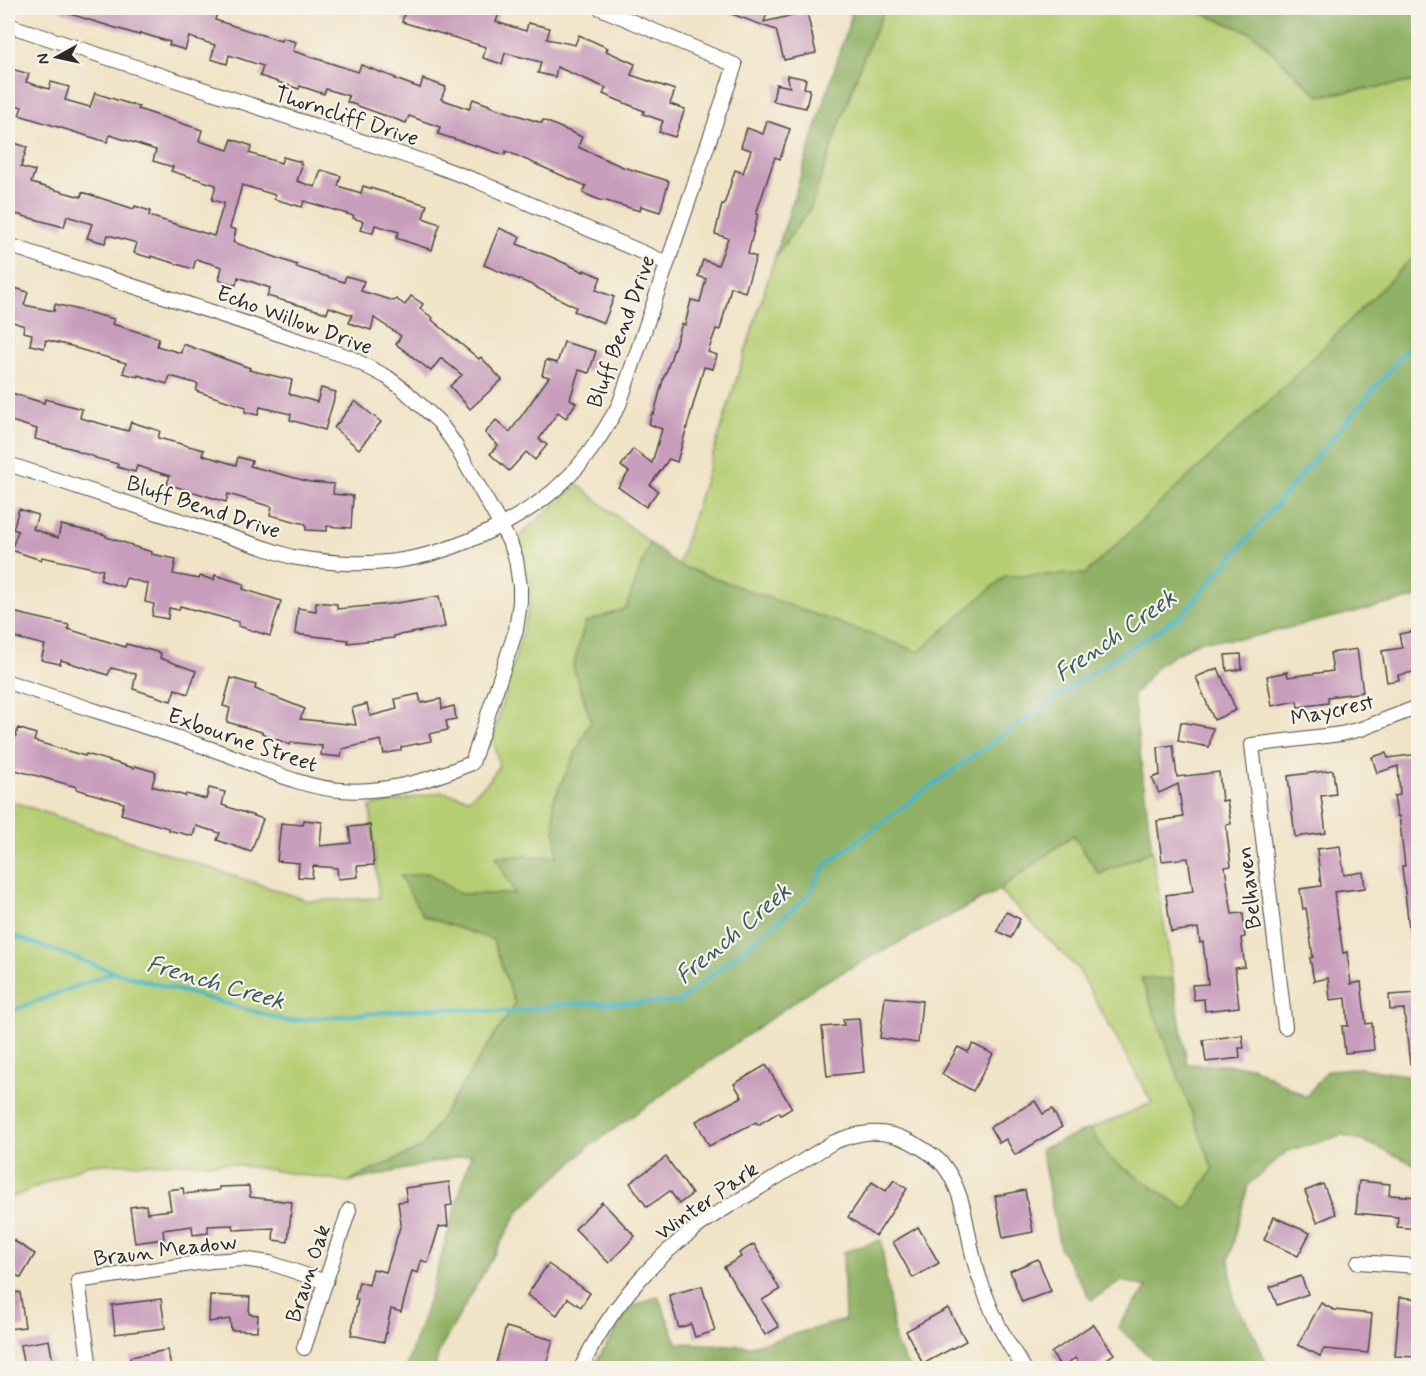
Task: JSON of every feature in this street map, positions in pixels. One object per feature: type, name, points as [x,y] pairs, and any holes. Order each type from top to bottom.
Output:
[{"type":"street","name":"Bluff Bend Drive","points":[[8,464],[292,557],[350,564],[406,560],[438,553],[473,540],[501,526],[549,495],[583,461],[600,438],[619,405],[735,65],[600,8]]},
{"type":"street","name":"Thorncliff Drive","points":[[8,25],[477,181],[667,263]]},
{"type":"street","name":"Echo Willow Drive","points":[[8,244],[350,357],[368,366],[403,389],[439,422],[454,443],[501,526]]},
{"type":"street","name":"Exbourne Street","points":[[8,682],[223,753],[315,787],[341,790],[389,789],[443,775],[472,763],[516,630],[520,602],[519,573],[511,545],[501,526]]},
{"type":"street","name":"Maycrest","points":[[1252,745],[1341,734],[1361,729],[1419,706]]},
{"type":"street","name":"Belhaven","points":[[1252,745],[1286,1027]]},
{"type":"street","name":"Winter Park","points":[[581,1368],[612,1315],[632,1289],[657,1261],[697,1227],[832,1143],[845,1137],[870,1132],[901,1137],[918,1146],[942,1164],[952,1178],[965,1211],[974,1258],[987,1297],[1010,1346],[1024,1368]]},
{"type":"street","name":"Braun Oak","points":[[304,1348],[349,1210]]},
{"type":"street","name":"Braun Meadow","points":[[90,1368],[78,1281],[211,1261],[242,1259],[270,1263],[326,1282]]},
{"type":"street","points":[[1358,1262],[1419,1266]]},
{"type":"green space","points":[[841,8],[885,8],[862,61],[810,209],[775,257],[852,14]]},
{"type":"green space","points":[[885,8],[1188,8],[1252,33],[1319,96],[1418,81],[1418,252],[1285,386],[1085,574],[1005,576],[919,652],[678,565],[775,257],[810,209],[862,61]]},
{"type":"green space","points":[[1188,8],[1418,8],[1418,81],[1319,96],[1252,33]]},
{"type":"green space","points":[[1418,252],[1418,597],[1247,638],[1199,641],[1159,664],[1133,696],[1152,851],[1099,874],[1073,835],[999,890],[818,985],[590,1146],[519,1211],[439,1351],[435,1368],[406,1368],[429,1299],[471,1154],[348,1182],[422,1147],[515,1004],[493,940],[423,916],[400,876],[428,873],[460,894],[515,894],[496,856],[557,856],[553,801],[591,720],[573,667],[585,623],[626,608],[650,543],[678,565],[919,652],[1005,576],[1085,574],[1285,386]]},
{"type":"green space","points":[[578,485],[650,543],[626,608],[585,623],[573,667],[591,720],[553,801],[557,856],[496,856],[515,894],[460,894],[428,873],[423,916],[493,940],[515,1004],[422,1147],[348,1182],[225,1163],[89,1164],[8,1199],[8,800],[309,901],[379,898],[370,806],[442,792],[469,798],[488,782],[499,766],[493,737],[531,600],[514,542]]},
{"type":"green space","points":[[1073,835],[1099,874],[1152,851],[1173,979],[1142,978],[1213,1169],[1188,1211],[1109,1158],[1090,1129],[1152,1103],[1078,969],[999,890]]},
{"type":"green space","points":[[1141,978],[1173,979],[1187,1064],[1251,1066],[1306,1097],[1328,1070],[1360,1068],[1418,1077],[1418,1166],[1373,1145],[1343,1135],[1287,1151],[1248,1185],[1229,1259],[1234,1300],[1257,1340],[1268,1368],[1162,1368],[1118,1327],[1147,1287],[1122,1281],[1091,1300],[1060,1248],[1041,1149],[1090,1129],[1109,1158],[1187,1210],[1213,1169]]},
{"type":"green space","points":[[881,1240],[895,1341],[909,1368],[592,1368],[630,1308],[658,1296],[677,1343],[751,1346],[845,1320],[843,1252]]},
{"type":"building","points":[[61,8],[161,8],[178,13],[179,8],[197,12],[198,8],[219,8],[215,20],[281,41],[282,38],[296,42],[293,51],[358,72],[361,65],[420,88],[423,79],[446,87],[441,99],[469,109],[473,99],[542,123],[543,120],[582,137],[578,147],[623,167],[669,181],[660,212],[641,206],[640,211],[602,201],[583,193],[586,186],[506,151],[505,155],[438,134],[440,127],[409,116],[406,123],[347,102],[349,96],[326,89],[324,94],[300,86],[299,89],[260,76],[263,66],[229,55],[227,64],[211,59],[215,45],[189,37],[185,50],[169,45],[170,42],[60,11]]},
{"type":"building","points":[[406,8],[466,8],[480,12],[481,8],[493,8],[500,10],[496,22],[526,31],[528,23],[550,28],[547,39],[575,45],[579,35],[608,48],[606,51],[635,64],[631,75],[675,90],[670,104],[685,109],[675,137],[659,132],[663,121],[643,114],[644,111],[603,94],[606,88],[557,67],[555,77],[538,73],[541,62],[505,53],[502,64],[483,58],[486,47],[402,22]]},
{"type":"building","points":[[719,8],[769,8],[764,22],[807,12],[816,53],[784,60],[776,30]]},
{"type":"building","points":[[8,68],[29,74],[26,82],[49,89],[51,82],[69,87],[65,100],[90,107],[95,93],[202,130],[199,141],[228,150],[232,139],[252,146],[249,153],[281,163],[283,157],[301,162],[297,181],[315,187],[321,170],[341,176],[338,186],[361,193],[363,186],[427,205],[423,218],[440,224],[432,250],[396,238],[399,232],[375,225],[373,233],[360,230],[363,221],[353,218],[354,216],[304,201],[302,207],[274,199],[275,195],[242,185],[230,228],[236,230],[233,242],[297,265],[296,267],[344,282],[346,276],[364,281],[361,291],[394,301],[396,299],[405,305],[411,296],[423,304],[420,309],[479,359],[481,357],[502,380],[470,409],[450,386],[462,375],[441,358],[431,371],[396,344],[401,336],[374,318],[371,330],[349,323],[352,315],[329,307],[327,313],[267,296],[270,288],[238,277],[236,285],[219,280],[222,267],[196,259],[193,269],[134,253],[137,243],[108,235],[105,243],[87,238],[92,224],[67,216],[64,227],[8,212],[8,141],[27,147],[21,167],[35,171],[31,183],[81,197],[82,192],[134,209],[135,206],[150,211],[149,216],[214,236],[224,203],[212,200],[216,185],[171,171],[173,167],[153,161],[156,150],[110,135],[107,142],[19,115],[22,107],[8,103]]},
{"type":"building","points":[[787,75],[806,79],[804,88],[810,89],[806,108],[773,101],[776,84],[790,87]]},
{"type":"building","points":[[767,121],[790,129],[780,159],[775,157],[756,214],[758,214],[748,254],[756,257],[745,292],[731,287],[720,330],[716,329],[708,352],[717,355],[713,369],[704,367],[677,462],[669,459],[650,485],[658,491],[646,507],[618,487],[629,472],[621,466],[633,449],[652,463],[662,429],[649,424],[652,413],[654,414],[682,324],[685,325],[691,300],[700,302],[706,279],[698,276],[703,260],[718,265],[728,238],[715,234],[722,204],[724,205],[735,170],[743,173],[751,150],[741,147],[747,128],[763,134]]},
{"type":"building","points":[[499,228],[520,237],[517,244],[601,277],[596,290],[614,297],[604,323],[574,311],[576,307],[537,287],[484,265]]},
{"type":"building","points":[[8,286],[28,292],[24,305],[54,311],[55,304],[114,319],[112,324],[159,338],[157,346],[181,353],[183,344],[250,368],[249,370],[292,380],[289,394],[317,402],[321,388],[336,392],[325,430],[290,420],[291,414],[260,407],[258,415],[245,412],[246,407],[196,391],[198,384],[170,376],[167,384],[123,373],[126,363],[75,347],[46,340],[44,348],[30,345],[32,334],[23,332],[24,326],[8,320]]},
{"type":"building","points":[[564,342],[596,351],[589,373],[579,370],[570,399],[576,403],[566,418],[558,412],[539,439],[547,445],[535,460],[526,452],[509,471],[490,454],[498,445],[485,433],[496,420],[510,432],[549,377],[542,375],[546,360],[557,363]]},
{"type":"building","points":[[8,392],[44,403],[45,399],[82,409],[80,418],[128,431],[131,422],[160,431],[158,438],[204,450],[202,455],[236,465],[238,457],[252,461],[250,466],[310,482],[334,484],[333,494],[353,496],[351,528],[327,526],[327,531],[306,530],[306,524],[270,515],[272,507],[228,494],[226,502],[167,484],[170,476],[137,466],[135,472],[77,450],[35,439],[37,429],[8,420]]},
{"type":"building","points":[[355,401],[381,422],[359,449],[334,428]]},
{"type":"building","points":[[19,509],[38,515],[33,529],[58,538],[61,525],[106,535],[106,537],[152,552],[151,554],[176,559],[173,574],[199,579],[200,576],[214,580],[215,575],[244,584],[243,589],[281,601],[270,636],[238,626],[239,622],[180,606],[179,610],[169,608],[168,619],[152,616],[154,604],[145,602],[148,584],[126,578],[123,587],[100,580],[103,570],[42,557],[41,560],[11,550],[18,531],[13,529]]},
{"type":"building","points":[[439,596],[445,627],[394,636],[394,638],[348,643],[348,640],[295,634],[298,608],[316,611],[316,602],[337,604],[337,609],[391,604]]},
{"type":"building","points":[[8,611],[69,625],[68,629],[125,647],[126,644],[161,653],[160,658],[196,671],[188,694],[175,689],[171,701],[133,689],[136,674],[111,668],[108,675],[61,660],[60,664],[41,660],[45,645],[8,636]]},
{"type":"building","points":[[1419,630],[1419,671],[1398,675],[1399,680],[1387,682],[1382,651],[1402,648],[1399,634]]},
{"type":"building","points":[[1357,649],[1363,692],[1328,697],[1328,703],[1298,707],[1297,701],[1272,706],[1267,676],[1287,672],[1288,677],[1333,671],[1330,653]]},
{"type":"building","points":[[1241,654],[1242,669],[1227,671],[1225,655]]},
{"type":"building","points":[[1218,668],[1236,710],[1214,720],[1196,677]]},
{"type":"building","points":[[231,678],[256,685],[255,689],[305,709],[300,719],[356,725],[352,708],[367,704],[370,716],[397,709],[395,699],[419,694],[421,703],[441,699],[442,709],[454,706],[456,719],[446,721],[448,730],[429,734],[431,741],[401,747],[401,750],[384,754],[381,740],[342,749],[341,757],[321,755],[322,746],[291,742],[290,745],[262,732],[227,722],[230,708],[223,706]]},
{"type":"building","points":[[1181,722],[1213,728],[1209,747],[1178,741]]},
{"type":"building","points":[[18,728],[36,734],[34,741],[85,756],[86,754],[156,772],[152,786],[185,796],[186,794],[206,799],[209,788],[225,792],[222,805],[263,819],[251,852],[217,840],[220,833],[196,826],[193,836],[168,830],[168,828],[121,814],[124,803],[8,768],[8,741],[14,743]]},
{"type":"building","points":[[1173,745],[1177,777],[1219,772],[1222,801],[1227,800],[1231,824],[1226,825],[1231,866],[1225,867],[1232,914],[1243,913],[1245,937],[1241,938],[1245,967],[1235,968],[1239,1007],[1205,1011],[1204,999],[1194,1000],[1192,985],[1208,984],[1203,942],[1200,943],[1198,928],[1171,932],[1166,895],[1193,891],[1188,858],[1162,861],[1157,821],[1183,817],[1178,784],[1159,793],[1152,778],[1160,775],[1158,747]]},
{"type":"building","points":[[1386,753],[1388,758],[1419,754],[1419,936],[1410,937],[1402,866],[1405,866],[1399,816],[1397,816],[1394,796],[1400,795],[1398,766],[1377,773],[1372,757]]},
{"type":"building","points":[[1333,770],[1336,794],[1321,796],[1326,833],[1295,837],[1288,776]]},
{"type":"building","points":[[304,820],[322,822],[320,846],[351,843],[349,827],[370,825],[374,865],[357,866],[358,877],[338,879],[337,868],[313,866],[312,878],[298,877],[299,863],[277,861],[281,823],[303,825]]},
{"type":"building","points":[[1340,846],[1344,875],[1363,872],[1365,888],[1334,892],[1343,953],[1347,952],[1351,984],[1361,982],[1366,1024],[1372,1023],[1374,1050],[1345,1053],[1342,1026],[1348,1026],[1346,998],[1330,1000],[1328,978],[1314,981],[1306,908],[1303,909],[1300,889],[1321,886],[1317,849]]},
{"type":"building","points":[[1006,912],[1020,919],[1011,938],[997,931]]},
{"type":"building","points":[[1419,993],[1419,1063],[1410,1064],[1404,1009],[1390,1010],[1389,995]]},
{"type":"building","points":[[885,997],[922,1001],[918,1043],[880,1038]]},
{"type":"building","points":[[859,1018],[864,1072],[827,1076],[822,1027],[844,1025],[843,1019]]},
{"type":"building","points":[[1242,1035],[1244,1048],[1239,1048],[1240,1058],[1206,1062],[1203,1040]]},
{"type":"building","points":[[973,1044],[993,1054],[973,1091],[942,1074],[958,1047],[968,1052]]},
{"type":"building","points":[[766,1065],[792,1108],[781,1115],[779,1112],[758,1125],[756,1122],[709,1146],[696,1121],[742,1097],[734,1084]]},
{"type":"building","points":[[1035,1101],[1043,1114],[1052,1109],[1062,1127],[1015,1155],[1006,1139],[999,1143],[990,1127]]},
{"type":"building","points":[[666,1157],[692,1194],[679,1204],[670,1191],[647,1207],[630,1183]]},
{"type":"building","points":[[894,1180],[907,1189],[876,1236],[848,1217],[872,1182],[886,1191]]},
{"type":"building","points":[[1359,1181],[1390,1184],[1389,1195],[1419,1197],[1419,1229],[1397,1227],[1398,1217],[1356,1213]]},
{"type":"building","points":[[449,1182],[452,1205],[446,1206],[448,1226],[439,1227],[428,1263],[421,1260],[418,1273],[412,1271],[401,1312],[391,1309],[384,1342],[351,1335],[359,1282],[369,1285],[373,1269],[386,1272],[401,1224],[398,1202],[407,1201],[405,1188]]},
{"type":"building","points":[[1323,1184],[1336,1214],[1317,1222],[1305,1191]]},
{"type":"building","points":[[249,1186],[250,1197],[292,1202],[288,1242],[273,1240],[274,1228],[234,1230],[233,1225],[208,1226],[208,1233],[193,1235],[192,1226],[163,1230],[164,1239],[135,1243],[130,1207],[146,1205],[147,1213],[171,1210],[168,1190],[183,1188],[184,1194],[219,1190],[219,1187]]},
{"type":"building","points":[[1025,1190],[1033,1232],[1003,1238],[995,1196]]},
{"type":"building","points":[[602,1202],[635,1236],[609,1263],[575,1229]]},
{"type":"building","points":[[1274,1217],[1310,1233],[1298,1256],[1264,1240]]},
{"type":"building","points":[[918,1227],[939,1263],[913,1278],[893,1242]]},
{"type":"building","points":[[8,1237],[35,1254],[21,1278],[8,1270]]},
{"type":"building","points":[[754,1244],[780,1290],[762,1300],[779,1327],[765,1335],[724,1267],[741,1257],[739,1253]]},
{"type":"building","points":[[1038,1259],[1051,1291],[1022,1302],[1010,1271]]},
{"type":"building","points":[[548,1264],[590,1293],[581,1307],[568,1298],[557,1315],[527,1295]]},
{"type":"building","points":[[1301,1276],[1308,1294],[1277,1305],[1270,1287]]},
{"type":"building","points":[[702,1286],[715,1331],[695,1337],[691,1324],[679,1328],[669,1295]]},
{"type":"building","points":[[20,1292],[25,1327],[8,1329],[8,1294]]},
{"type":"building","points":[[210,1295],[250,1297],[249,1314],[258,1315],[257,1331],[231,1330],[230,1319],[209,1322]]},
{"type":"building","points":[[1400,1297],[1419,1299],[1419,1357],[1395,1356]]},
{"type":"building","points":[[161,1299],[165,1328],[115,1334],[112,1305]]},
{"type":"building","points":[[1321,1303],[1334,1310],[1372,1314],[1368,1353],[1324,1349],[1320,1356],[1298,1345]]},
{"type":"building","points":[[948,1308],[966,1341],[923,1364],[906,1331]]},
{"type":"building","points":[[1093,1324],[1114,1354],[1093,1368],[1082,1368],[1075,1358],[1062,1368],[1051,1353]]},
{"type":"building","points":[[506,1327],[553,1340],[545,1368],[513,1368],[496,1363]]},
{"type":"building","points":[[49,1340],[54,1368],[24,1368],[20,1345]]},
{"type":"building","points":[[168,1350],[171,1368],[132,1368],[130,1357]]},
{"type":"waterway","name":"French Creek","points":[[8,934],[114,972],[288,1021],[431,1008],[511,1012],[568,1004],[679,1002],[805,899],[827,864],[917,796],[1074,685],[1184,613],[1418,337]]},
{"type":"waterway","points":[[8,1012],[114,972]]}]
